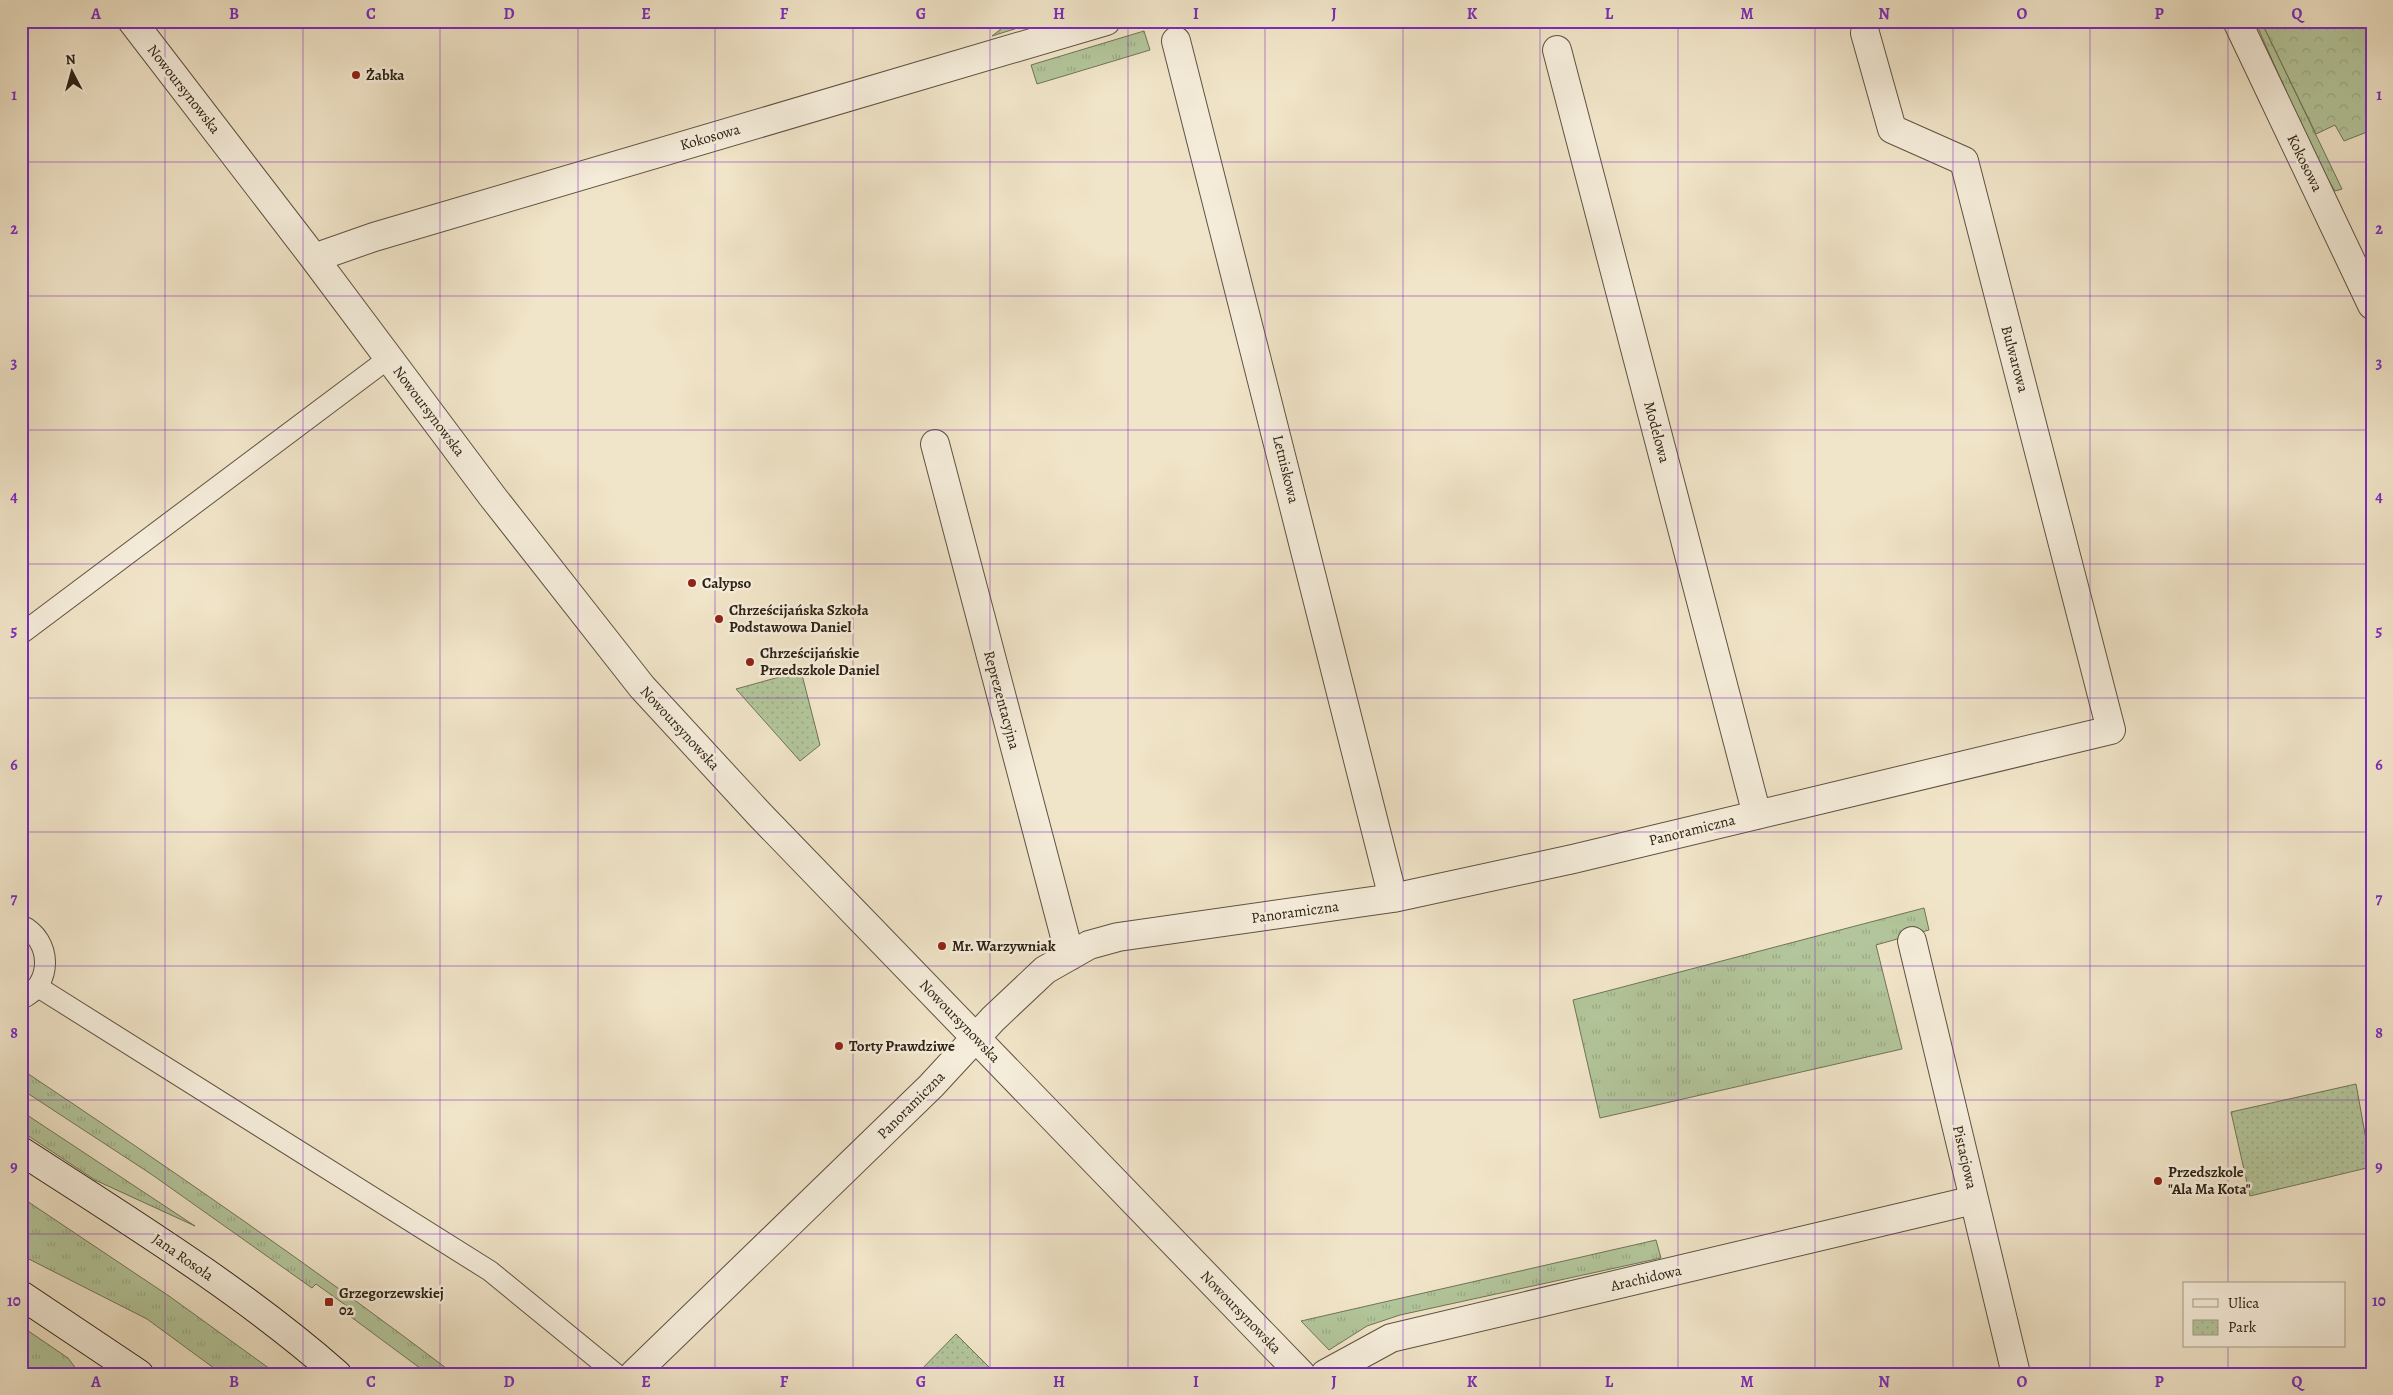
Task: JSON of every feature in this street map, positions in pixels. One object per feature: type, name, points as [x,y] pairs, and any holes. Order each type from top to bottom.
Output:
[{"type":"street","name":"Nowoursynowska","points":[[132,21],[314,258],[492,496],[642,687],[761,816],[1300,1374]]},
{"type":"street","name":"Kokosowa","points":[[314,258],[402,228],[1106,21]]},
{"type":"street","name":"Kokosowa","points":[[2237,21],[2372,305]]},
{"type":"street","name":"Bulwarowa","points":[[1865,34],[1892,129],[1964,161],[2111,730]]},
{"type":"street","name":"Letniskowa","points":[[1176,41],[1393,898]]},
{"type":"street","name":"Modelowa","points":[[1558,50],[1757,815]]},
{"type":"street","name":"Reprezentacyjna","points":[[935,444],[1070,956]]},
{"type":"street","name":"Panoramiczna","points":[[634,1374],[930,1086],[1045,970],[1089,946],[1118,937],[1393,898],[1573,859],[2111,730]]},
{"type":"street","name":"Pistacjowa","points":[[1912,941],[2016,1374]]},
{"type":"street","name":"Jana Rosoła","points":[[21,1151],[179,1253],[302,1343],[337,1374]]},
{"type":"street","name":"Arachidowa","points":[[1324,1374],[1392,1338],[1974,1200]]},
{"type":"street","points":[[21,1295],[139,1374]]},
{"type":"lane","points":[[21,634],[389,358]]},
{"type":"lane","points":[[21,925],[35,934],[42,946],[46,960],[44,974],[38,987],[21,999]]},
{"type":"lane","points":[[38,987],[490,1271],[616,1374]]},
{"type":"green space","points":[[1011,21],[1040,21],[992,36]]},
{"type":"green space","points":[[2255,21],[2261,21],[2342,189],[2335,191],[2316,160]]},
{"type":"green space","points":[[2261,21],[2372,21],[2372,130],[2344,141],[2335,125],[2316,134]]},
{"type":"green space","points":[[1144,31],[1150,50],[1037,84],[1031,65]]},
{"type":"green space","points":[[801,671],[820,745],[800,761],[736,689]]},
{"type":"green space","points":[[1924,908],[1929,930],[1876,945],[1902,1049],[1600,1118],[1573,1000]]},
{"type":"green space","points":[[21,945],[28,957],[28,966],[21,978]]},
{"type":"green space","points":[[21,1069],[240,1218],[454,1374],[428,1374],[347,1314],[351,1309],[316,1284],[312,1288],[151,1174],[21,1089]]},
{"type":"green space","points":[[2356,1084],[2371,1167],[2250,1196],[2231,1112]]},
{"type":"green space","points":[[21,1111],[195,1226],[95,1180],[21,1131]]},
{"type":"green space","points":[[21,1197],[169,1296],[277,1374],[222,1374],[147,1319],[21,1255]]},
{"type":"green space","points":[[1656,1240],[1661,1258],[1400,1315],[1367,1326],[1329,1350],[1301,1321]]},
{"type":"green space","points":[[21,1326],[68,1358],[80,1374],[21,1374]]},
{"type":"green space","points":[[956,1334],[996,1374],[917,1374]]},
{"type":"place","name":"Żabka","points":[[356,75]]},
{"type":"place","name":"Calypso","points":[[692,583]]},
{"type":"place","name":"Chrześcijańska Szkoła Podstawowa Daniel","points":[[719,619]]},
{"type":"place","name":"Chrześcijańskie Przedszkole Daniel","points":[[750,662]]},
{"type":"place","name":"Mr. Warzywniak","points":[[942,946]]},
{"type":"place","name":"Torty Prawdziwe","points":[[839,1046]]},
{"type":"place","name":"Przedszkole \"Ala Ma Kota\"","points":[[2158,1181]]},
{"type":"place","name":"Grzegorzewskiej 02","points":[[329,1302]]}]
